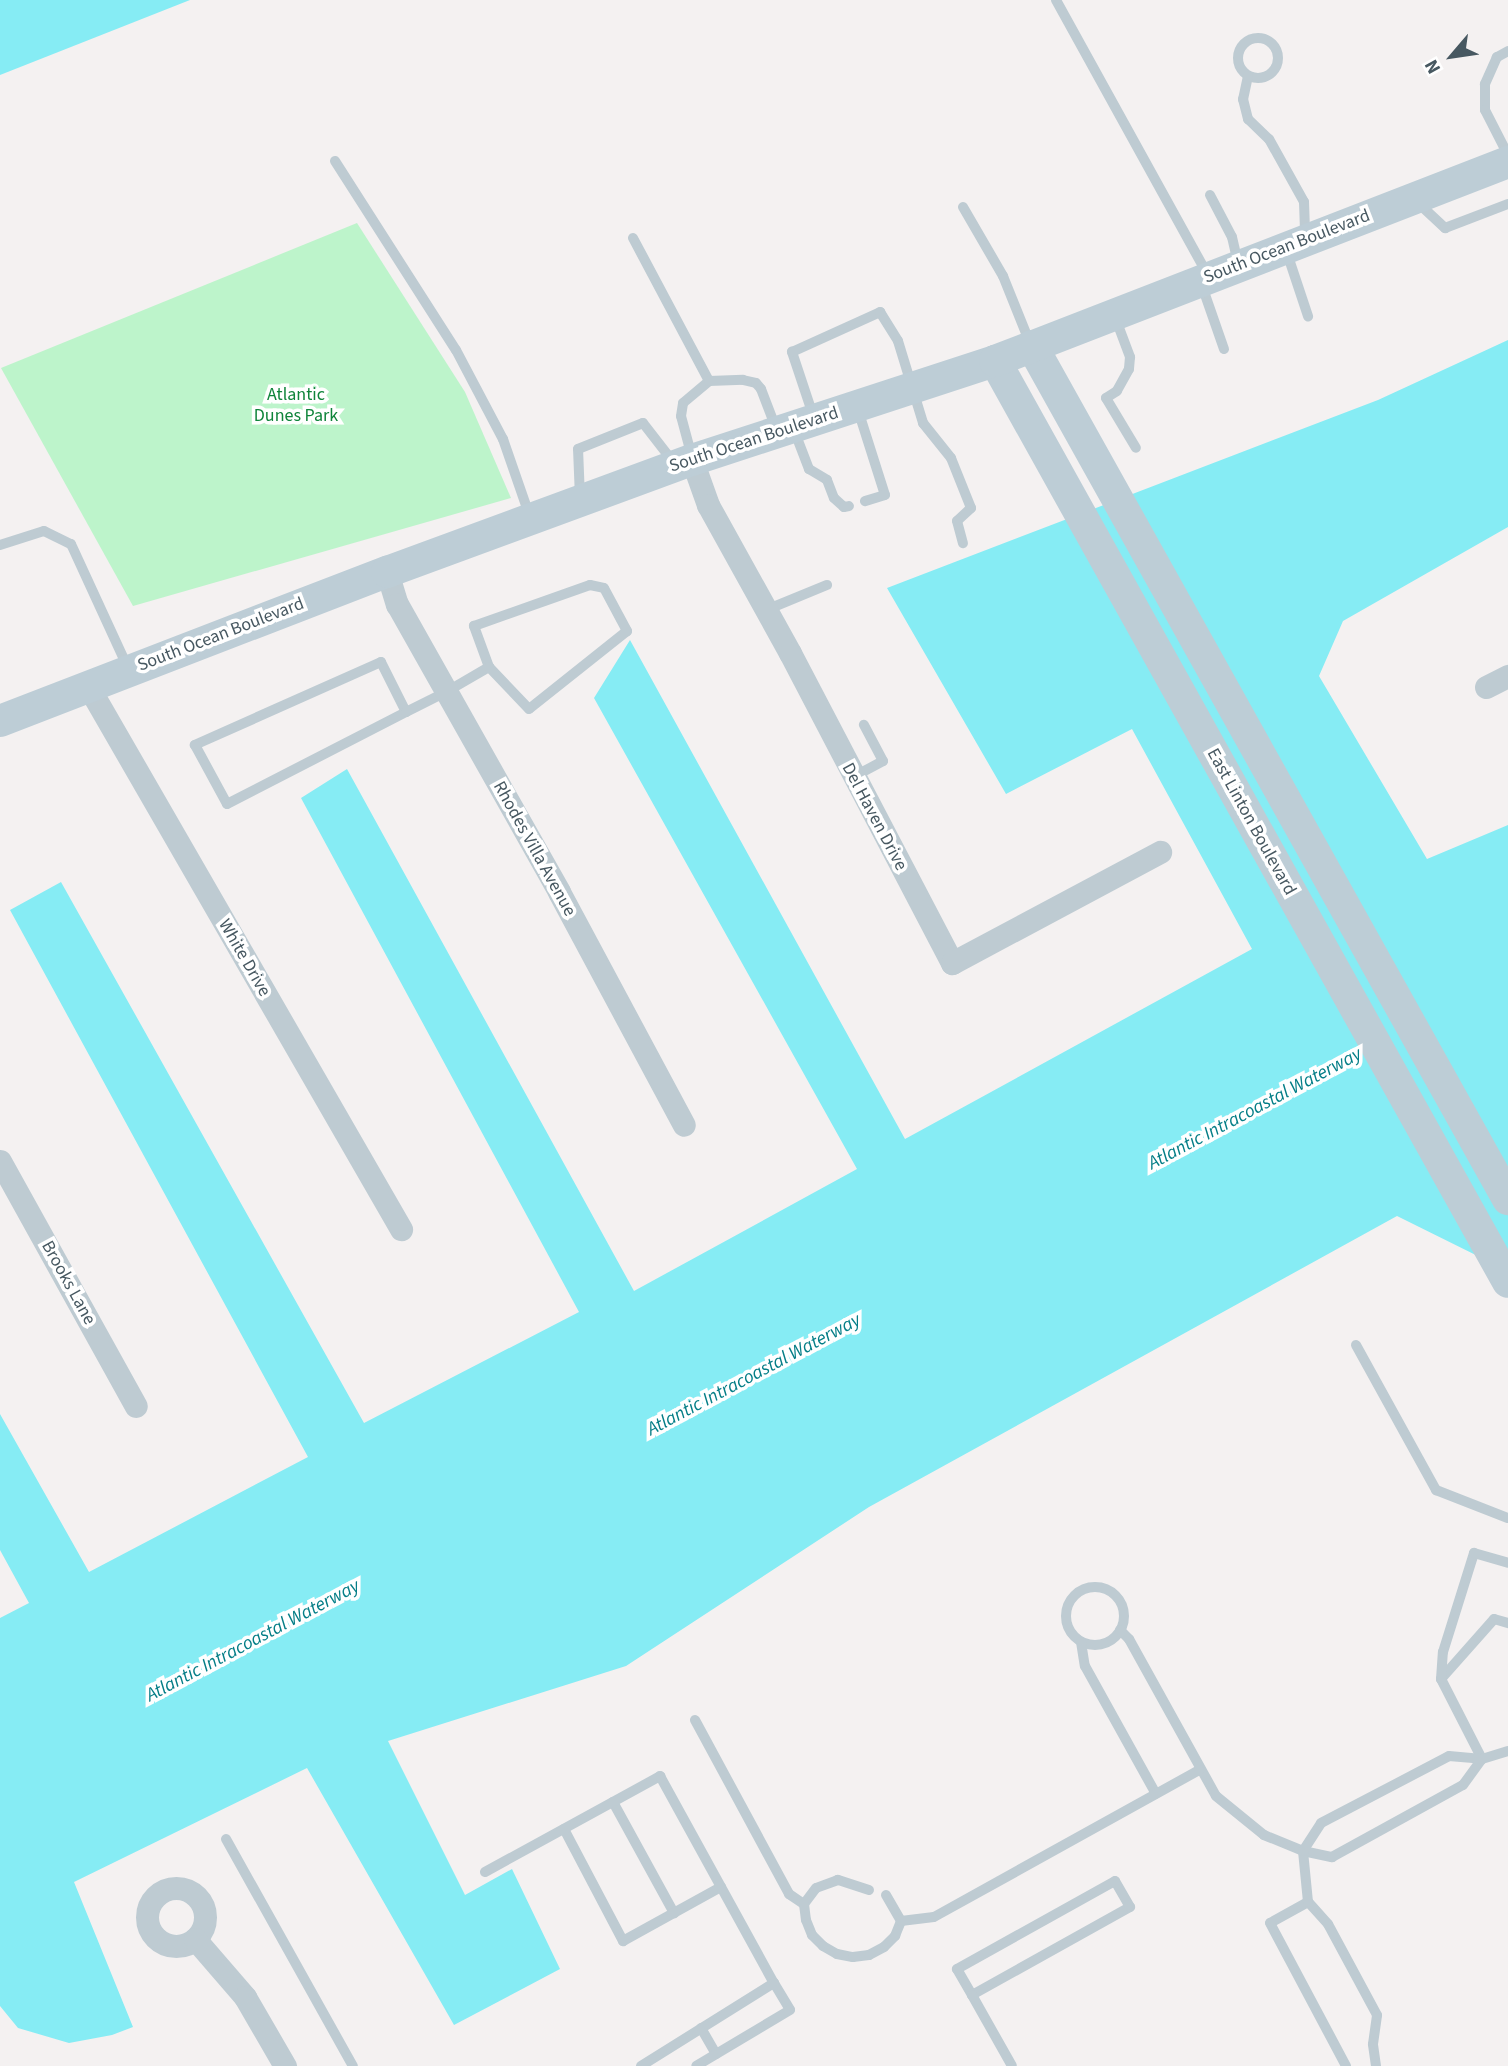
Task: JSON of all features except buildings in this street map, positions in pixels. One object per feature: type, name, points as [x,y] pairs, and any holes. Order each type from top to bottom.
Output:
[{"type":"main road","name":"South Ocean Boulevard","points":[[0,721],[387,572],[684,463],[995,361],[1508,162]]},
{"type":"main road","points":[[1031,346],[1508,1199]]},
{"type":"main road","name":"East Linton Boulevard","points":[[995,361],[1508,1282]]},
{"type":"street","name":"Del Haven Drive","points":[[684,463],[766,610],[952,963],[1160,852]]},
{"type":"street","name":"Rhodes Villa Avenue","points":[[387,572],[397,604],[559,892],[684,1125]]},
{"type":"street","points":[[1486,687],[1508,676]]},
{"type":"street","name":"White Drive","points":[[88,686],[401,1229]]},
{"type":"street","name":"Brooks Lane","points":[[0,1161],[136,1406]]},
{"type":"street","points":[[195,1939],[245,1997],[285,2066]]},
{"type":"lane","points":[[1056,0],[1205,279],[1224,349]]},
{"type":"lane","points":[[1508,51],[1497,57],[1485,83],[1485,110],[1508,155]]},
{"type":"lane","points":[[1248,76],[1243,99],[1248,119],[1269,139],[1304,202],[1295,244],[1308,316]]},
{"type":"lane","points":[[335,161],[456,350],[503,439],[531,519]]},
{"type":"lane","points":[[1210,195],[1232,237],[1238,266]]},
{"type":"lane","points":[[1414,199],[1445,228],[1508,204]]},
{"type":"lane","points":[[963,207],[1003,276],[1031,346]]},
{"type":"lane","points":[[633,238],[709,381]]},
{"type":"lane","points":[[849,506],[844,507],[834,498],[827,480],[809,470],[795,426],[792,352],[880,312],[898,341],[923,423],[951,458],[971,508],[957,521],[964,543]]},
{"type":"lane","points":[[1114,314],[1127,348],[1129,369],[1117,391],[1106,398],[1136,448]]},
{"type":"lane","points":[[684,463],[681,416],[683,403],[709,381],[743,380],[755,383],[795,426]]},
{"type":"lane","points":[[857,406],[885,495],[865,500]]},
{"type":"lane","points":[[580,501],[578,449],[643,423],[684,463]]},
{"type":"lane","points":[[0,545],[44,531],[71,544],[129,671]]},
{"type":"lane","points":[[766,610],[827,585]]},
{"type":"lane","points":[[590,586],[604,588],[627,631],[530,709],[489,667],[474,626],[590,586]]},
{"type":"lane","points":[[406,712],[381,663],[195,745],[227,804],[446,692],[489,667]]},
{"type":"lane","points":[[853,777],[883,761],[864,725]]},
{"type":"lane","points":[[1356,1345],[1436,1490],[1508,1518]]},
{"type":"lane","points":[[1482,1759],[1441,1679],[1443,1652],[1474,1553],[1508,1563]]},
{"type":"lane","points":[[1090,1588],[1100,1588],[1115,1596],[1123,1613],[1120,1630],[1107,1643],[1098,1645],[1081,1642],[1068,1629],[1066,1611],[1074,1595],[1090,1588]]},
{"type":"lane","points":[[1441,1679],[1494,1619],[1508,1623]]},
{"type":"lane","points":[[1120,1630],[1129,1639],[1199,1770],[1216,1796],[1264,1835],[1303,1851],[1332,1857],[1463,1785],[1482,1759]]},
{"type":"lane","points":[[1081,1642],[1085,1666],[1156,1794]]},
{"type":"lane","points":[[695,1720],[789,1894],[804,1904],[812,1935],[823,1946],[845,1956],[869,1955],[884,1947],[895,1936],[901,1921]]},
{"type":"lane","points":[[1376,2066],[1373,2044],[1377,2015],[1328,1924],[1308,1902],[1303,1851],[1321,1823],[1448,1756],[1482,1759],[1508,1751]]},
{"type":"lane","points":[[901,1921],[934,1917],[1199,1770]]},
{"type":"lane","points":[[485,1872],[660,1776],[790,2010],[696,2066]]},
{"type":"lane","points":[[613,1802],[674,1913]]},
{"type":"lane","points":[[564,1829],[623,1941],[721,1887]]},
{"type":"lane","points":[[226,1839],[353,2066]]},
{"type":"lane","points":[[804,1904],[816,1888],[838,1880],[869,1890]]},
{"type":"lane","points":[[972,1995],[1130,1908],[1115,1881],[957,1969],[1012,2066]]},
{"type":"lane","points":[[886,1895],[901,1921]]},
{"type":"lane","points":[[1308,1902],[1270,1923],[1346,2066]]},
{"type":"lane","points":[[641,2066],[774,1983]]},
{"type":"lane","points":[[701,2028],[716,2054]]},
{"type":"green space","name":"Atlantic Dunes Park","points":[[357,223],[465,392],[511,498],[133,606],[1,368]]},
{"type":"water","points":[[0,0],[190,0],[0,75]]},
{"type":"water","name":"Atlantic Intracoastal Waterway","points":[[1508,340],[1508,527],[1343,621],[1319,676],[1427,859],[1508,825],[1508,1271],[1397,1216],[869,1507],[626,1666],[388,1741],[465,1895],[512,1869],[560,1969],[454,2025],[307,1768],[74,1882],[133,2027],[112,2035],[69,2043],[18,2028],[0,2006],[0,1618],[29,1603],[0,1550],[0,1414],[89,1572],[308,1457],[10,910],[61,882],[364,1423],[579,1312],[301,798],[347,769],[634,1291],[857,1169],[594,698],[630,640],[905,1139],[1252,949],[1132,729],[1006,794],[887,588],[1378,400]]}]
